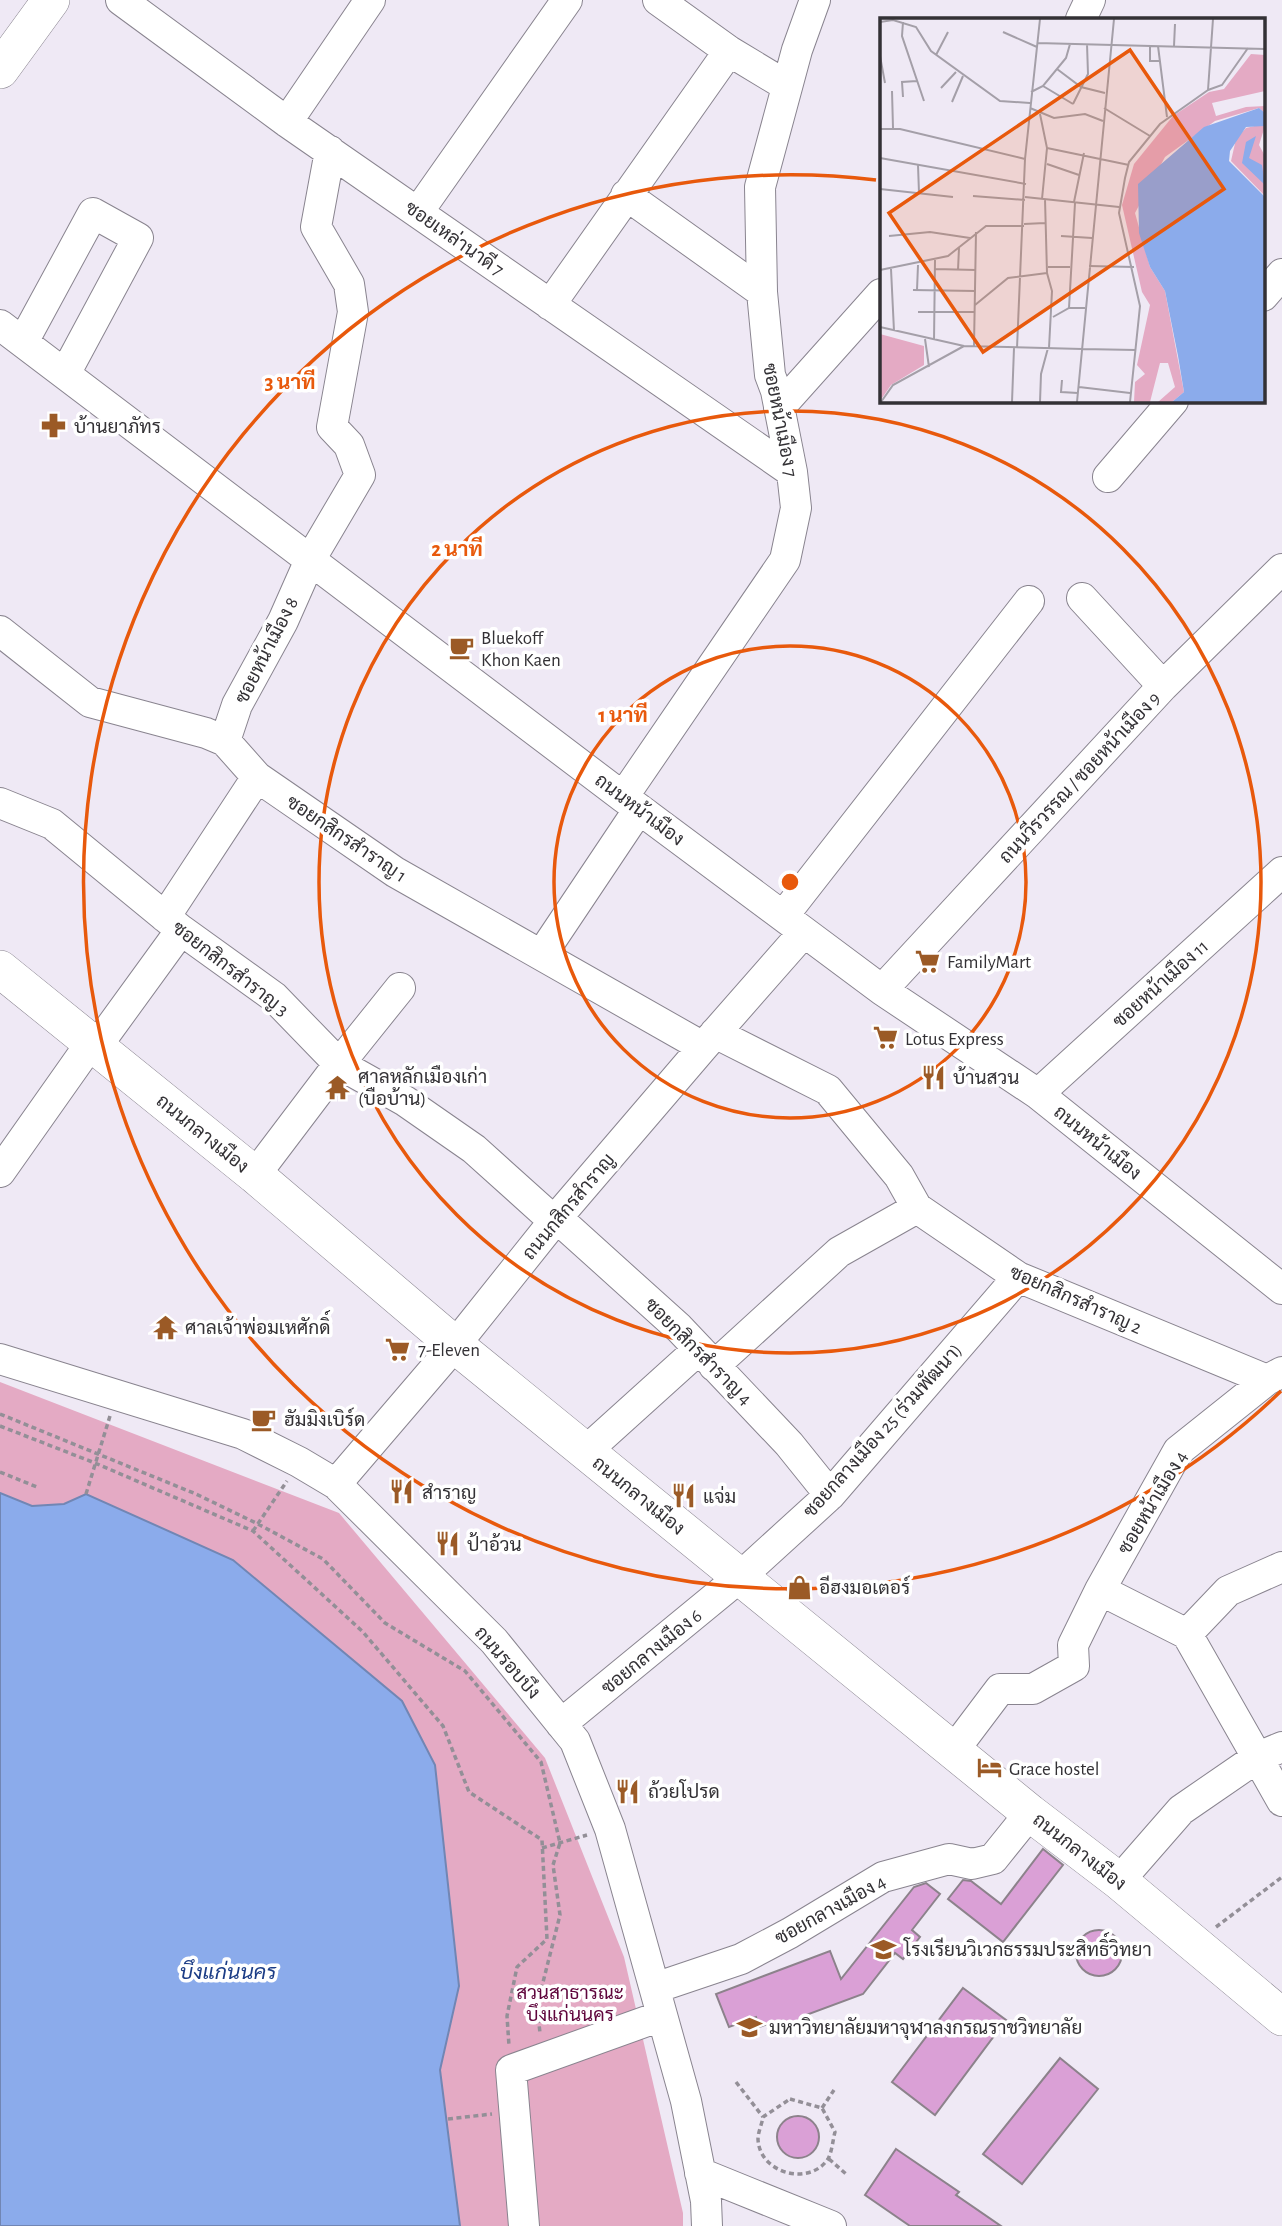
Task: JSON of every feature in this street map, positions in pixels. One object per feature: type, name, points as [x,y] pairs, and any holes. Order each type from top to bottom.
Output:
[{"type":"main road","points":[[0,70],[51,0]]},
{"type":"main road","name":"ถนนกลางเมือง","points":[[0,969],[255,1175],[455,1345],[1030,1813],[1119,1881],[1282,2017]]},
{"type":"street","name":"ซอยเหล่านาดี 7","points":[[121,0],[287,122],[792,472]]},
{"type":"street","points":[[287,122],[370,0]]},
{"type":"street","points":[[418,212],[566,0]]},
{"type":"street","points":[[658,0],[729,51],[787,86]]},
{"type":"street","name":"ซอยหน้าเมือง 7","points":[[550,942],[631,803],[785,560],[796,508],[792,472],[770,375],[762,292],[760,187],[787,86],[815,0]]},
{"type":"street","points":[[1081,18],[1090,0]]},
{"type":"street","points":[[550,305],[729,51]]},
{"type":"street","name":"ซอยหน้าเมือง 8","points":[[225,741],[237,705],[283,621],[310,560],[360,475],[349,445],[332,427],[353,312],[349,284],[316,227],[330,151]]},
{"type":"street","points":[[626,195],[762,292]]},
{"type":"street","points":[[11,334],[93,213],[138,239],[65,374]]},
{"type":"street","points":[[779,408],[880,296]]},
{"type":"street","name":"ถนนหน้าเมือง","points":[[11,334],[631,803],[882,989],[1038,1094],[1282,1289]]},
{"type":"street","points":[[1108,477],[1173,402]]},
{"type":"street","name":"ถนนวีรวรรณ / ซอยหน้าเมือง 9","points":[[882,989],[1163,686],[1282,569]]},
{"type":"street","points":[[1082,598],[1163,686]]},
{"type":"street","name":"ถนนกสิกรสำราญ","points":[[336,1484],[709,1040],[1028,601]]},
{"type":"street","name":"ซอยกสิกรสำราญ 1","points":[[0,631],[90,702],[206,733],[225,741],[257,777],[395,872],[709,1040]]},
{"type":"street","points":[[0,1172],[93,1045],[173,923],[257,777]]},
{"type":"street","name":"ซอยกสิกรสำราญ 3","points":[[0,803],[52,824],[173,923],[274,997],[339,1064],[405,1101],[474,1149],[556,1219]]},
{"type":"street","name":"ซอยหน้าเมือง 11","points":[[1038,1094],[1282,872]]},
{"type":"street","points":[[255,1175],[400,988]]},
{"type":"street","name":"ซอยกสิกรสำราญ 2","points":[[709,1040],[828,1090],[899,1176],[917,1208],[1018,1277],[1275,1376]]},
{"type":"street","points":[[586,1451],[839,1252],[917,1208]]},
{"type":"street","name":"ซอยกสิกรสำราญ 4","points":[[556,1219],[707,1357],[789,1444],[830,1495]]},
{"type":"street","name":"ซอยกลางเมือง 25 (ร่วมพัฒนา)","points":[[740,1577],[830,1495],[1018,1277]]},
{"type":"street","name":"ถนนรอบบึง","points":[[0,1359],[243,1434],[299,1462],[336,1484],[494,1641],[575,1741],[610,1829],[686,2101],[706,2201],[707,2226]]},
{"type":"street","name":"ซอยหน้าเมือง 4","points":[[954,1750],[1000,1689],[1033,1689],[1074,1666],[1073,1646],[1100,1590],[1178,1451],[1275,1376]]},
{"type":"street","points":[[1187,1634],[1228,1591],[1282,1567]]},
{"type":"street","name":"ซอยกลางเมือง 6","points":[[561,1724],[740,1577]]},
{"type":"street","points":[[1100,1590],[1187,1634],[1270,1752],[1282,1801]]},
{"type":"street","points":[[1119,1881],[1181,1810],[1270,1752]]},
{"type":"street","name":"ซอยกลางเมือง 4","points":[[658,2002],[790,1933],[883,1877],[949,1859],[972,1864],[993,1859],[1030,1813]]},
{"type":"street","points":[[524,2226],[511,2070],[543,2059],[658,2002]]},
{"type":"street","points":[[700,2173],[831,2226]]},
{"type":"path","points":[[86,1494],[116,1394]]},
{"type":"path","points":[[0,1413],[196,1494],[323,1559],[385,1623],[465,1671],[541,1762],[560,1843],[553,1866],[560,1916],[537,2006],[543,2059]]},
{"type":"path","points":[[0,1426],[95,1463],[253,1531],[363,1632],[443,1726],[469,1792],[542,1840],[547,1939],[517,1967],[507,2017],[511,2070]]},
{"type":"path","points":[[253,1531],[299,1462]]},
{"type":"path","points":[[0,1472],[37,1487]]},
{"type":"path","points":[[542,1848],[610,1829]]},
{"type":"path","points":[[1194,1943],[1282,1877]]},
{"type":"path","points":[[736,2081],[763,2117]]},
{"type":"path","points":[[822,2108],[834,2090]]},
{"type":"path","points":[[790,2099],[822,2108],[835,2132],[828,2159],[810,2173],[786,2174],[767,2162],[758,2140],[763,2117],[790,2099]]},
{"type":"path","points":[[448,2119],[515,2111]]},
{"type":"path","points":[[828,2159],[846,2174]]},
{"type":"green space","name":"สวนสาธารณะ บึงแก่นนคร","points":[[0,1382],[339,1513],[545,1758],[624,1957],[683,2213],[683,2226],[460,2226],[440,2070],[459,1986],[435,1765],[402,1701],[233,1560],[86,1494],[64,1504],[32,1506],[0,1493]]},
{"type":"water","name":"บึงแก่นนคร","points":[[0,1493],[32,1506],[64,1504],[86,1494],[233,1560],[402,1701],[435,1765],[459,1986],[440,2070],[460,2226],[0,2226]]},
{"type":"building","points":[[1043,1849],[1063,1865],[1003,1942],[948,1899],[963,1880],[971,1881],[1001,1904]]},
{"type":"building","points":[[926,1883],[940,1894],[912,1930],[920,1937],[903,1959],[895,1953],[863,1994],[806,2015],[809,2021],[777,2033],[774,2022],[759,2027],[756,2017],[729,2027],[716,1994],[830,1951],[841,1979],[914,1887]]},
{"type":"building","points":[[1099,1930],[1116,1936],[1122,1953],[1116,1970],[1099,1976],[1082,1970],[1076,1953],[1082,1936]]},
{"type":"building","points":[[963,1988],[1006,2020],[935,2115],[892,2082]]},
{"type":"building","points":[[1060,2058],[1098,2089],[1022,2184],[983,2154]]},
{"type":"building","points":[[798,2116],[813,2122],[819,2137],[813,2152],[798,2158],[783,2152],[777,2137],[783,2122]]},
{"type":"building","points":[[896,2149],[959,2192],[956,2195],[1001,2226],[910,2226],[865,2195]]},
{"type":"place","name":"บ้านยาภัทร","points":[[54,426]]},
{"type":"place","name":"Bluekoff Khon Kaen","points":[[461,648]]},
{"type":"place","name":"FamilyMart","points":[[927,961]]},
{"type":"place","name":"Lotus Express","points":[[885,1038]]},
{"type":"place","name":"บ้านสวน","points":[[933,1077]]},
{"type":"place","name":"ศาลหลักเมืองเก่า (บือบ้าน)","points":[[338,1087]]},
{"type":"place","name":"ศาลเจ้าพ่อมเหศักดิ์","points":[[165,1327]]},
{"type":"place","name":"7-Eleven","points":[[398,1349]]},
{"type":"place","name":"ฮัมมิงเบิร์ด","points":[[264,1419]]},
{"type":"place","name":"สำราญ","points":[[402,1492]]},
{"type":"place","name":"แจ่ม","points":[[683,1496]]},
{"type":"place","name":"ป้าอ้วน","points":[[447,1544]]},
{"type":"place","name":"อีฮงมอเตอร์","points":[[799,1587]]},
{"type":"place","name":"Grace hostel","points":[[989,1768]]},
{"type":"place","name":"ถ้วยโปรด","points":[[628,1791]]},
{"type":"place","name":"โรงเรียนวิเวกธรรมประสิทธิ์วิทยา","points":[[884,1949]]},
{"type":"place","name":"มหาวิทยาลัยมหาจุฬาลงกรณราชวิทยาลัย","points":[[749,2027]]}]
